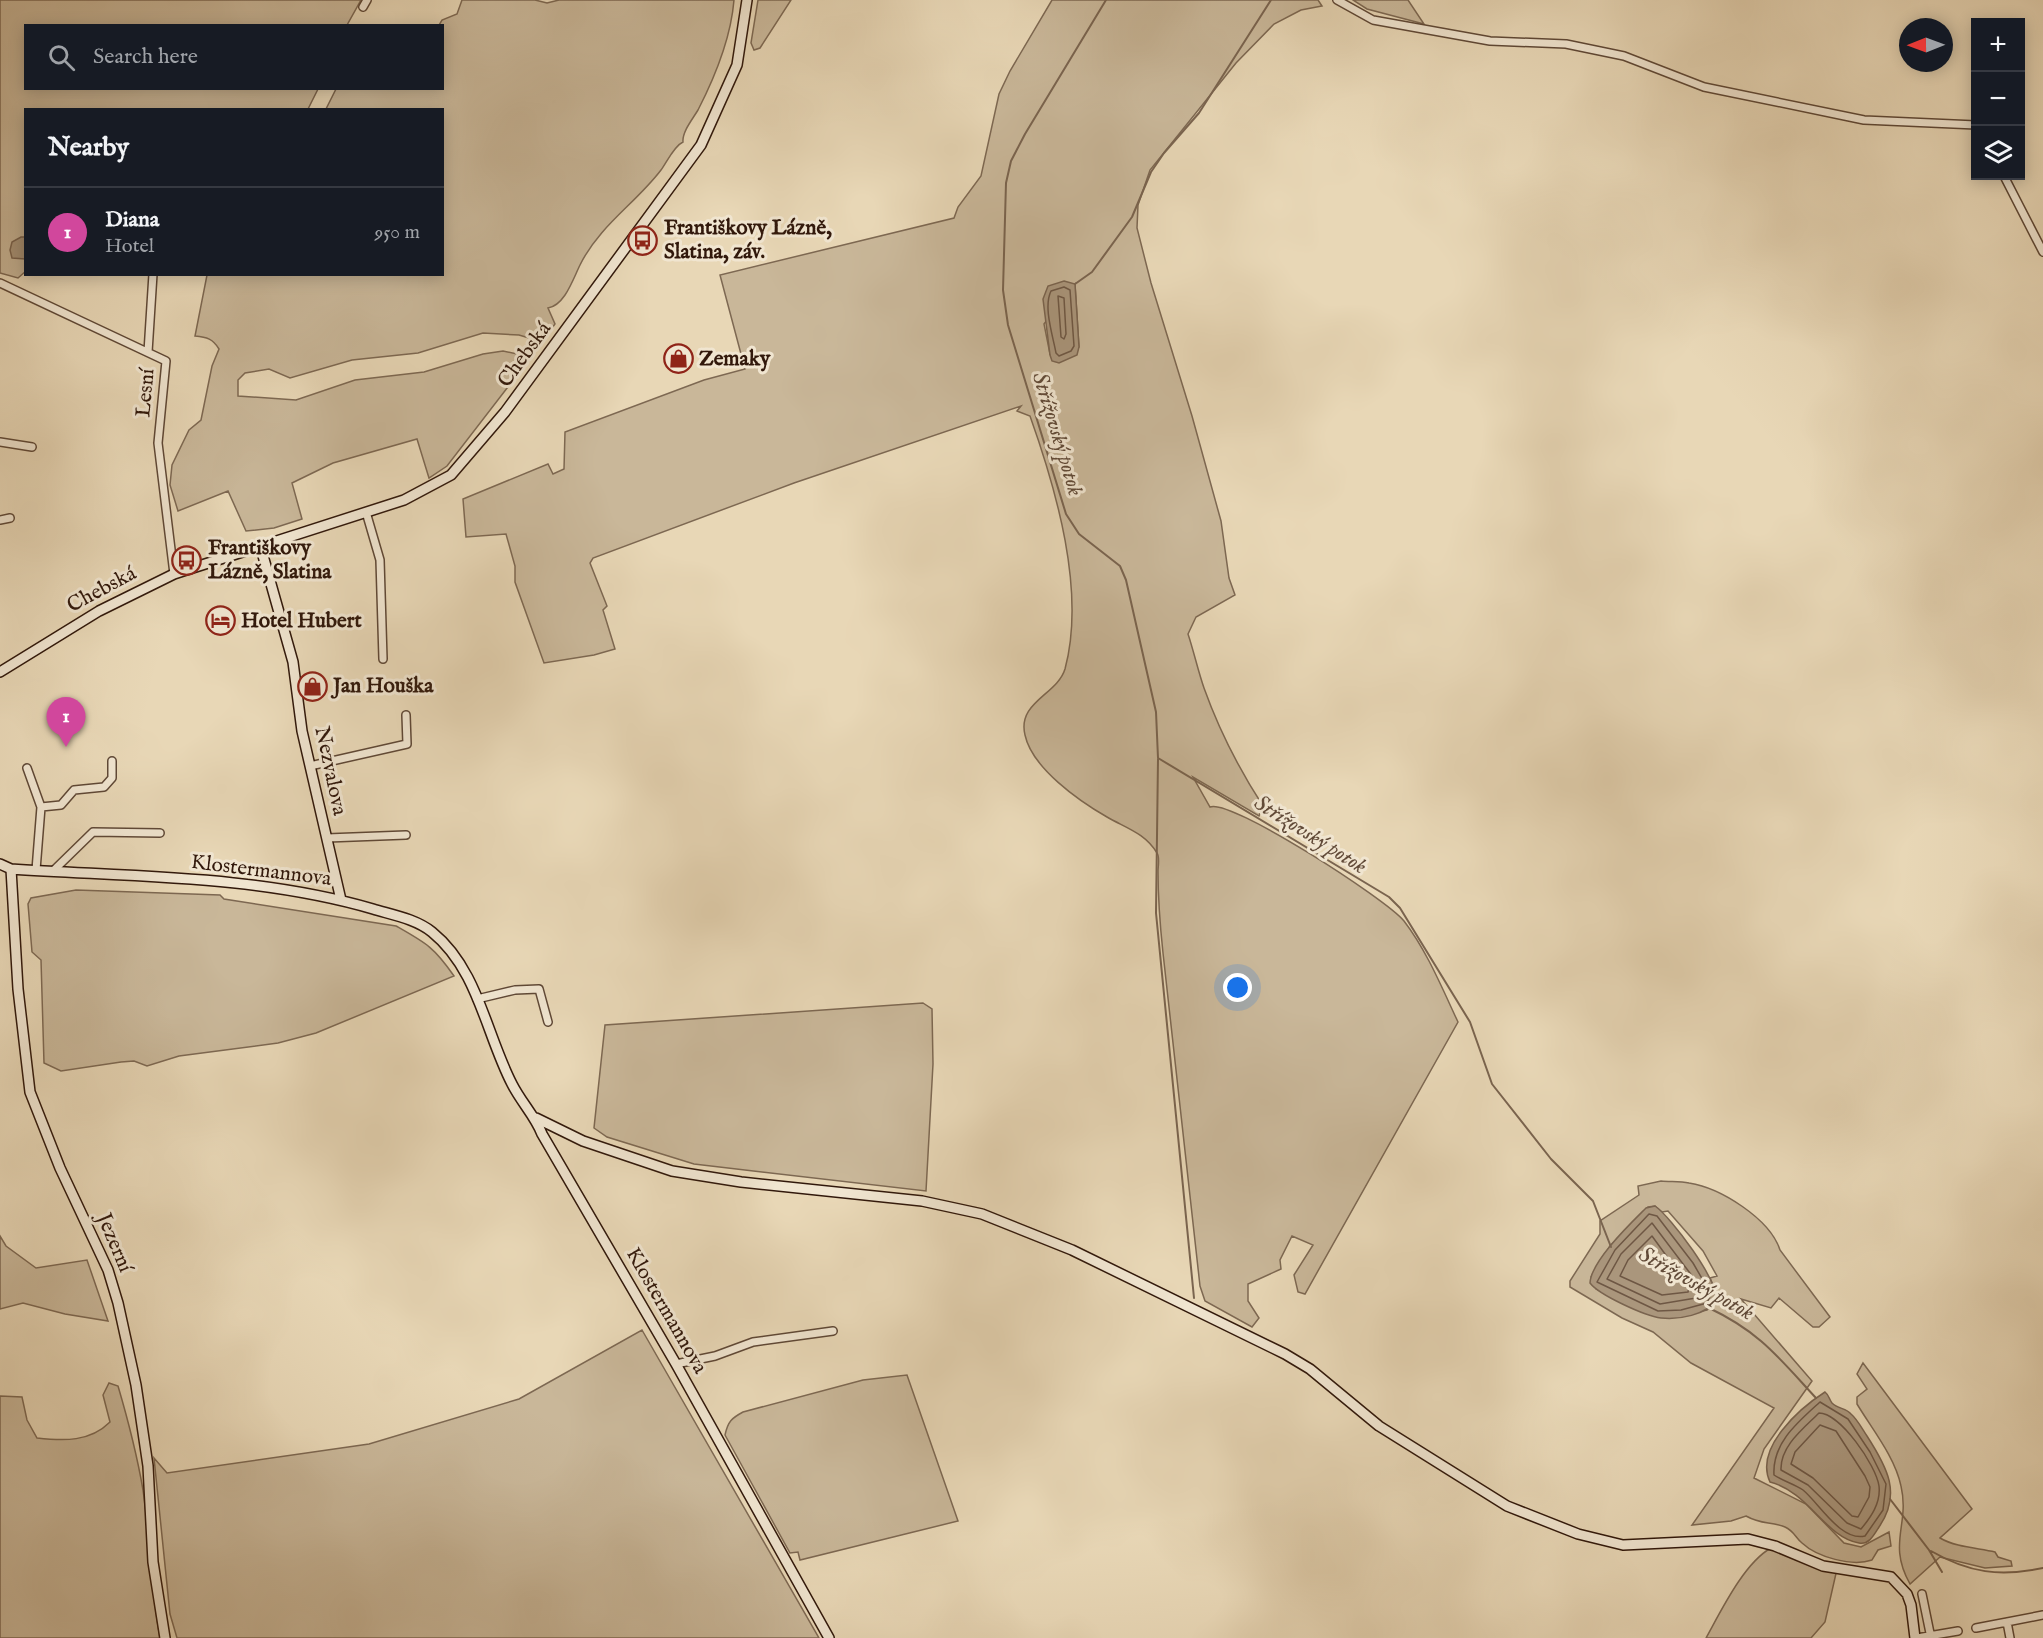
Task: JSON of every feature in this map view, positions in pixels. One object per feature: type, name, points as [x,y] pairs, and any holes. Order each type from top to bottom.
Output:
[{"type":"street","points":[[363,8],[367,0]]},
{"type":"street","name":"Chebská","points":[[0,672],[99,611],[174,574],[404,500],[435,486],[466,461],[533,375],[701,145],[737,65],[747,0]]},
{"type":"street","points":[[1337,0],[1373,20],[1490,41],[1566,44],[1624,56],[1704,87],[1853,118],[1903,124],[1971,123]]},
{"type":"street","points":[[2006,180],[2043,252]]},
{"type":"street","points":[[148,352],[153,276]]},
{"type":"street","name":"Lesní","points":[[0,283],[166,361],[158,443],[174,574]]},
{"type":"street","points":[[0,442],[32,447]]},
{"type":"street","points":[[366,512],[380,560],[383,659]]},
{"type":"street","points":[[0,520],[10,518]]},
{"type":"street","name":"Nezvalova","points":[[260,545],[292,662],[302,731],[341,900]]},
{"type":"street","points":[[310,766],[407,744],[406,715]]},
{"type":"street","points":[[41,807],[61,805],[74,790],[104,787],[112,778],[112,761]]},
{"type":"street","points":[[27,768],[41,807],[36,870]]},
{"type":"street","points":[[53,871],[93,832],[160,833]]},
{"type":"street","points":[[327,838],[406,835]]},
{"type":"street","name":"Klostermannova","points":[[0,864],[11,869],[280,888],[341,900],[417,923],[430,930],[462,968],[512,1083],[536,1118],[542,1134],[676,1364],[829,1638]]},
{"type":"street","name":"Jezerní","points":[[11,869],[18,989],[30,1092],[60,1168],[108,1270],[118,1303],[136,1385],[148,1466],[153,1562],[165,1638]]},
{"type":"street","points":[[477,999],[515,990],[539,989],[548,1022]]},
{"type":"street","points":[[536,1118],[583,1141],[672,1171],[741,1182],[922,1201],[982,1214],[1072,1250],[1284,1354],[1310,1369],[1379,1426],[1507,1506],[1578,1534],[1623,1545],[1761,1540],[1824,1566],[1896,1581],[1903,1587],[1911,1605],[1916,1638],[1958,1631]]},
{"type":"street","points":[[676,1364],[723,1354],[753,1342],[833,1331]]},
{"type":"street","points":[[1923,1594],[1931,1637]]},
{"type":"street","points":[[1976,1628],[2043,1615]]},
{"type":"street","points":[[2007,1622],[2010,1638]]},
{"type":"shaded area","points":[[0,0],[361,0],[348,24],[24,24],[24,90],[318,90],[308,108],[24,108],[24,273],[18,278],[0,273]]},
{"type":"shaded area","points":[[462,0],[535,0],[547,3],[559,0],[734,0],[730,28],[716,70],[686,130],[683,142],[651,182],[597,238],[564,297],[548,308],[555,324],[542,342],[519,335],[483,333],[418,353],[352,360],[290,378],[269,369],[245,373],[238,380],[238,396],[296,400],[355,380],[424,372],[483,354],[503,351],[531,357],[447,466],[429,478],[417,439],[333,463],[292,483],[302,519],[274,528],[246,531],[228,491],[178,511],[170,485],[172,465],[189,430],[201,420],[212,366],[219,349],[209,339],[195,336],[207,276],[444,276],[444,108],[326,108],[336,90],[444,90],[444,24],[440,24],[442,20],[457,14]]},
{"type":"shaded area","points":[[758,0],[791,0],[760,48],[754,50],[751,43]]},
{"type":"shaded area","points":[[1052,0],[1318,0],[1322,6],[1301,10],[1274,24],[1236,63],[1150,170],[1138,205],[1137,228],[1221,521],[1229,578],[1235,595],[1196,617],[1188,634],[1216,719],[1263,806],[1259,816],[1193,777],[1210,807],[1223,808],[1246,818],[1308,852],[1369,893],[1404,921],[1427,957],[1458,1022],[1305,1294],[1298,1292],[1294,1275],[1313,1245],[1292,1236],[1280,1260],[1281,1269],[1248,1284],[1248,1301],[1259,1318],[1252,1327],[1205,1301],[1200,1286],[1162,943],[1158,855],[1147,840],[1096,810],[1058,782],[1037,759],[1025,735],[1024,724],[1027,714],[1032,706],[1061,678],[1065,669],[1071,639],[1072,607],[1070,574],[1058,508],[1030,416],[1017,411],[1021,406],[794,483],[593,558],[590,563],[607,606],[603,610],[615,649],[594,655],[544,663],[515,582],[515,566],[506,534],[466,537],[463,499],[548,464],[553,474],[564,469],[565,432],[704,380],[745,369],[720,275],[954,218],[958,207],[981,176],[999,94]],"holes":[[[1075,284],[1079,347],[1050,354],[1044,324]]]},
{"type":"shaded area","points":[[1353,0],[1408,0],[1424,24],[1367,9]]},
{"type":"shaded area","points":[[76,890],[220,895],[224,899],[396,926],[429,947],[441,958],[454,976],[316,1033],[278,1043],[179,1056],[147,1066],[134,1061],[61,1071],[44,1063],[41,960],[32,952],[28,904],[31,898]]},
{"type":"shaded area","points":[[923,1003],[932,1009],[933,1064],[926,1191],[694,1164],[607,1137],[594,1128],[605,1025]]},
{"type":"shaded area","points":[[1661,1181],[1689,1183],[1715,1191],[1743,1207],[1755,1216],[1775,1238],[1780,1250],[1830,1317],[1819,1327],[1813,1327],[1779,1298],[1771,1308],[1741,1299],[1812,1381],[1764,1449],[1754,1478],[1806,1504],[1844,1543],[1861,1547],[1889,1532],[1891,1546],[1878,1550],[1872,1560],[1845,1561],[1816,1553],[1785,1527],[1757,1521],[1746,1516],[1731,1521],[1692,1525],[1774,1408],[1691,1363],[1653,1332],[1622,1318],[1570,1287],[1570,1281],[1600,1234],[1600,1221],[1639,1195],[1638,1186]],"holes":[[[1655,1206],[1662,1212],[1668,1211],[1703,1251],[1717,1276],[1710,1278],[1717,1294],[1716,1300],[1707,1310],[1668,1318],[1645,1313],[1596,1289],[1591,1277],[1610,1246],[1648,1207]]]},
{"type":"shaded area","points":[[0,1236],[6,1246],[36,1268],[87,1260],[108,1321],[65,1314],[23,1303],[0,1309]]},
{"type":"shaded area","points":[[642,1330],[819,1638],[177,1638],[170,1614],[154,1458],[167,1473],[369,1444],[519,1399]]},
{"type":"shaded area","points":[[1863,1363],[1972,1509],[1940,1538],[1959,1545],[1995,1552],[1998,1557],[2011,1561],[2012,1566],[1985,1568],[1940,1557],[1910,1584],[1900,1557],[1903,1500],[1898,1475],[1894,1464],[1857,1404],[1857,1397],[1867,1389],[1857,1374]]},
{"type":"shaded area","points":[[907,1375],[958,1521],[800,1560],[798,1552],[790,1553],[725,1435],[729,1423],[743,1412],[863,1380]]},
{"type":"shaded area","points":[[109,1383],[118,1386],[141,1477],[160,1638],[0,1638],[0,1396],[22,1397],[27,1420],[37,1438],[76,1439],[102,1429],[110,1422],[103,1395]]},
{"type":"shaded area","points":[[1771,1548],[1837,1569],[1825,1622],[1811,1638],[1706,1638],[1743,1576],[1761,1555]]},
{"type":"water","points":[[24,237],[24,259],[12,258],[10,250],[12,242]]},
{"type":"water","points":[[1064,281],[1075,284],[1079,347],[1077,355],[1059,363],[1052,361],[1050,355],[1043,299],[1048,286]]},
{"type":"water","points":[[1655,1206],[1693,1250],[1715,1291],[1716,1300],[1699,1313],[1676,1318],[1661,1318],[1612,1299],[1590,1283],[1597,1264],[1613,1243],[1646,1208]]},
{"type":"water","points":[[1825,1392],[1832,1403],[1849,1412],[1858,1422],[1881,1459],[1889,1481],[1891,1492],[1886,1515],[1873,1536],[1863,1543],[1847,1539],[1837,1533],[1796,1495],[1770,1482],[1767,1469],[1768,1456],[1774,1443],[1792,1419]]},
{"type":"waterway","name":"Střížovský potok","points":[[1106,0],[1011,161],[1006,183],[1003,290],[1008,325],[1066,514],[1079,534],[1120,566],[1126,580],[1156,712],[1158,758],[1389,897],[1400,908],[1470,1022],[1492,1084],[1551,1159],[1593,1201],[1611,1247]]},
{"type":"waterway","points":[[1075,284],[1092,272],[1132,217],[1151,172],[1164,153],[1199,113],[1271,0]]},
{"type":"waterway","points":[[1158,759],[1156,913],[1194,1298]]},
{"type":"waterway","name":"Střížovský potok","points":[[1709,1308],[1756,1336],[1816,1398]]},
{"type":"waterway","name":"Střížovský potok","points":[[1890,1499],[1929,1550],[1942,1572]]},
{"type":"waterway","points":[[1931,1551],[1958,1564],[1985,1571],[2013,1572],[2043,1568]]},
{"type":"place","name":"Františkovy Lázně, Slatina, záv.","points":[[643,240]]},
{"type":"place","name":"Zemaky","points":[[678,359]]},
{"type":"place","name":"Františkovy Lázně, Slatina","points":[[187,560]]},
{"type":"place","name":"Hotel Hubert","points":[[220,621]]},
{"type":"place","name":"Jan Houška","points":[[312,686]]},
{"type":"place","name":"Diana","points":[[66,747]]}]
